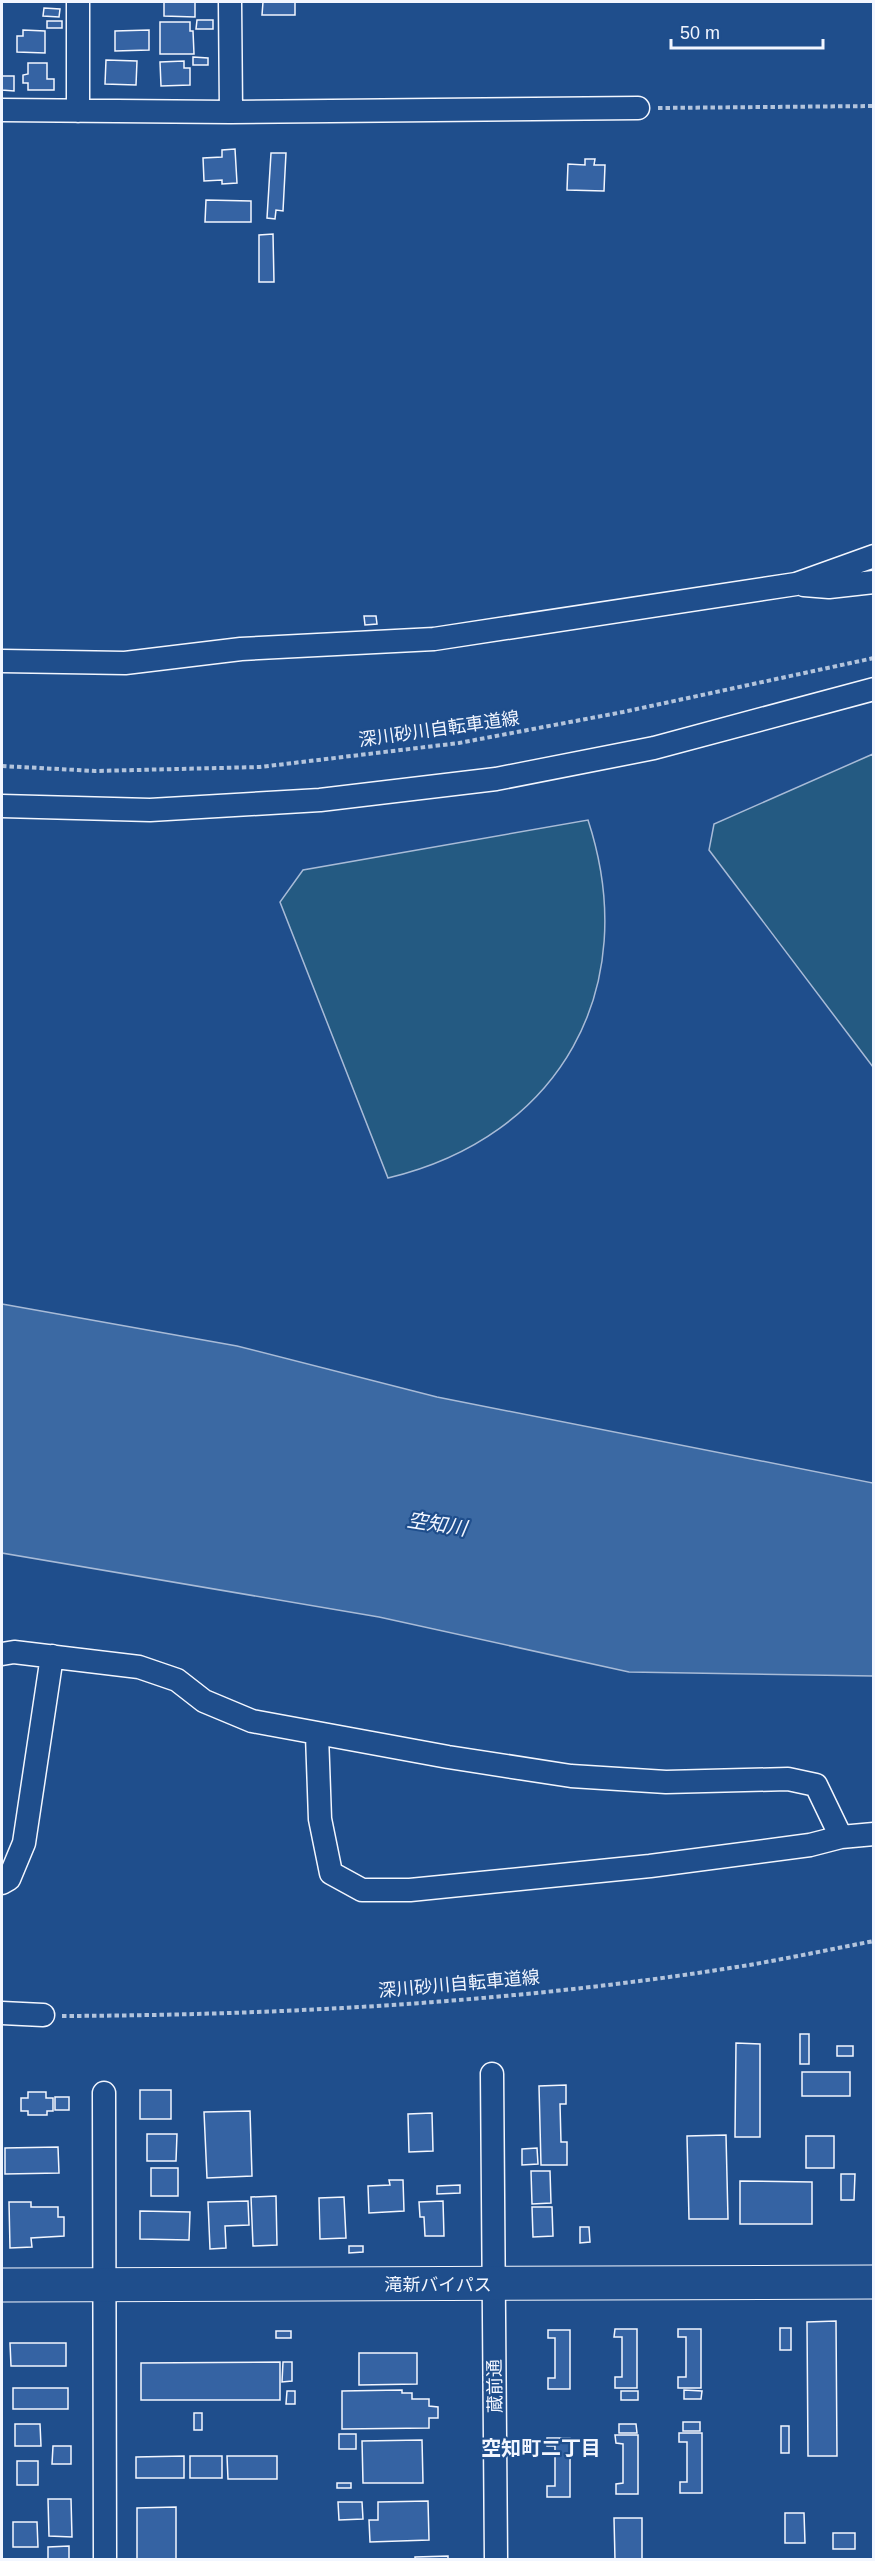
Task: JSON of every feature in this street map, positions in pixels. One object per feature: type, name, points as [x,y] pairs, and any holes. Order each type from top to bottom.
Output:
[{"type":"highway","name":"滝新バイパス","points":[[2,2285],[873,2282]]},
{"type":"street","points":[[78,2],[78,111]]},
{"type":"street","points":[[230,2],[231,112]]},
{"type":"street","points":[[2,110],[231,112],[638,108]]},
{"type":"street","points":[[2,662],[125,663],[241,649],[434,639],[796,584],[873,556]]},
{"type":"street","points":[[796,584],[829,587],[873,582]]},
{"type":"street","points":[[2,806],[150,810],[320,800],[496,779],[654,748],[873,689]]},
{"type":"street","points":[[2,1654],[14,1652],[139,1667],[177,1680],[204,1701],[252,1721],[317,1735],[571,1776],[666,1782],[788,1779],[816,1785],[841,1837]]},
{"type":"street","points":[[2,1883],[9,1879],[24,1843],[52,1656]]},
{"type":"street","points":[[317,1735],[320,1820],[331,1873],[362,1890],[410,1890],[650,1866],[810,1845],[841,1837],[873,1834]]},
{"type":"street","points":[[2,2013],[43,2015]]},
{"type":"street","name":"蔵前通","points":[[492,2074],[496,2559]]},
{"type":"street","points":[[104,2093],[102,2285],[105,2559]]},
{"type":"path","points":[[638,108],[873,105]]},
{"type":"path","name":"深川砂川自転車道線","points":[[2,766],[95,771],[260,767],[447,744],[622,712],[873,658]]},
{"type":"path","name":"深川砂川自転車道線","points":[[43,2015],[207,2015],[451,2000],[748,1965],[873,1941]]},
{"type":"shaded area","points":[[873,754],[873,1067],[709,850],[714,824]]},
{"type":"shaded area","points":[[588,820],[602,882],[604,941],[594,996],[573,1047],[541,1091],[500,1128],[448,1158],[388,1178],[280,902],[303,870]]},
{"type":"water","name":"空知川","points":[[2,1304],[237,1346],[437,1397],[873,1483],[873,1676],[629,1672],[379,1617],[2,1553]]},
{"type":"building","points":[[164,2],[195,2],[195,17],[164,16]]},
{"type":"building","points":[[263,2],[295,2],[295,15],[262,15]]},
{"type":"building","points":[[44,8],[60,9],[59,17],[43,16]]},
{"type":"building","points":[[197,20],[213,20],[213,29],[196,29]]},
{"type":"building","points":[[47,21],[62,21],[62,28],[47,28]]},
{"type":"building","points":[[160,22],[190,22],[190,31],[193,31],[194,54],[160,54]]},
{"type":"building","points":[[23,30],[45,31],[45,53],[17,52],[17,36],[23,36]]},
{"type":"building","points":[[149,30],[149,50],[115,51],[115,31]]},
{"type":"building","points":[[193,57],[208,58],[208,65],[193,65]]},
{"type":"building","points":[[106,60],[137,61],[136,85],[105,84]]},
{"type":"building","points":[[184,61],[184,68],[190,68],[190,85],[161,86],[160,62]]},
{"type":"building","points":[[28,63],[47,63],[47,79],[54,79],[54,90],[28,90],[28,83],[23,83],[23,75],[28,74]]},
{"type":"building","points":[[2,76],[14,76],[14,91],[2,90]]},
{"type":"building","points":[[235,149],[237,183],[222,184],[222,180],[204,181],[203,158],[222,157],[222,150]]},
{"type":"building","points":[[271,153],[286,153],[283,211],[276,210],[275,219],[267,218]]},
{"type":"building","points":[[585,159],[595,159],[594,165],[605,165],[604,191],[567,190],[568,164],[585,165]]},
{"type":"building","points":[[206,200],[251,201],[251,222],[205,222]]},
{"type":"building","points":[[273,234],[274,282],[259,282],[259,235]]},
{"type":"building","points":[[364,616],[376,616],[377,624],[365,625]]},
{"type":"building","points":[[800,2034],[809,2034],[809,2064],[800,2064]]},
{"type":"building","points":[[736,2043],[760,2044],[760,2137],[735,2137]]},
{"type":"building","points":[[837,2046],[853,2046],[853,2056],[837,2056]]},
{"type":"building","points":[[802,2072],[850,2072],[850,2096],[802,2096]]},
{"type":"building","points":[[566,2085],[566,2104],[560,2104],[561,2142],[567,2142],[567,2165],[541,2165],[539,2086]]},
{"type":"building","points":[[140,2090],[171,2090],[171,2119],[140,2119]]},
{"type":"building","points":[[28,2092],[46,2092],[46,2098],[53,2098],[53,2111],[47,2111],[47,2115],[28,2115],[28,2111],[21,2111],[21,2098],[28,2098]]},
{"type":"building","points":[[55,2097],[69,2097],[69,2110],[55,2110]]},
{"type":"building","points":[[250,2111],[252,2176],[207,2178],[204,2112]]},
{"type":"building","points":[[432,2113],[433,2151],[409,2152],[408,2114]]},
{"type":"building","points":[[147,2134],[177,2134],[176,2161],[147,2161]]},
{"type":"building","points":[[726,2135],[728,2219],[689,2219],[687,2136]]},
{"type":"building","points":[[806,2136],[834,2136],[834,2168],[806,2168]]},
{"type":"building","points":[[58,2147],[59,2173],[5,2174],[5,2148]]},
{"type":"building","points":[[537,2148],[538,2164],[522,2165],[522,2149]]},
{"type":"building","points":[[151,2168],[178,2168],[178,2196],[151,2196]]},
{"type":"building","points":[[531,2171],[550,2171],[551,2203],[532,2204]]},
{"type":"building","points":[[841,2174],[855,2174],[854,2200],[841,2200]]},
{"type":"building","points":[[389,2180],[403,2180],[404,2211],[369,2213],[368,2186],[390,2185]]},
{"type":"building","points":[[740,2181],[812,2182],[812,2224],[740,2224]]},
{"type":"building","points":[[460,2185],[460,2193],[437,2194],[437,2186]]},
{"type":"building","points":[[276,2196],[277,2245],[253,2246],[251,2197]]},
{"type":"building","points":[[344,2197],[346,2238],[320,2239],[319,2198]]},
{"type":"building","points":[[248,2201],[249,2225],[225,2226],[226,2248],[210,2249],[208,2202]]},
{"type":"building","points":[[443,2201],[444,2236],[425,2236],[424,2217],[420,2217],[419,2202]]},
{"type":"building","points":[[9,2202],[31,2202],[31,2207],[58,2207],[58,2217],[64,2217],[64,2236],[31,2238],[32,2247],[10,2248]]},
{"type":"building","points":[[532,2207],[552,2207],[553,2236],[533,2237]]},
{"type":"building","points":[[140,2211],[190,2212],[189,2240],[140,2239]]},
{"type":"building","points":[[580,2227],[589,2227],[590,2242],[580,2243]]},
{"type":"building","points":[[349,2246],[363,2246],[363,2252],[349,2253]]},
{"type":"building","points":[[836,2321],[837,2456],[808,2456],[807,2322]]},
{"type":"building","points":[[780,2328],[791,2328],[791,2350],[780,2350]]},
{"type":"building","points":[[615,2329],[637,2329],[637,2388],[615,2388],[615,2377],[622,2377],[622,2337],[614,2337]]},
{"type":"building","points":[[678,2329],[701,2329],[701,2388],[678,2388],[678,2377],[686,2377],[686,2337],[678,2337]]},
{"type":"building","points":[[548,2330],[570,2330],[570,2389],[548,2389],[548,2378],[555,2378],[555,2338],[548,2338]]},
{"type":"building","points":[[276,2331],[291,2331],[291,2338],[276,2338]]},
{"type":"building","points":[[10,2343],[66,2343],[66,2366],[11,2366]]},
{"type":"building","points":[[359,2353],[417,2353],[417,2384],[359,2385]]},
{"type":"building","points":[[280,2362],[280,2400],[141,2400],[141,2363]]},
{"type":"building","points":[[283,2362],[292,2362],[292,2381],[282,2382]]},
{"type":"building","points":[[13,2388],[68,2388],[68,2409],[13,2409]]},
{"type":"building","points":[[402,2390],[402,2393],[412,2393],[412,2399],[429,2399],[429,2406],[438,2407],[438,2418],[429,2418],[429,2428],[342,2429],[342,2391]]},
{"type":"building","points":[[684,2390],[702,2391],[701,2399],[684,2399]]},
{"type":"building","points":[[287,2391],[295,2391],[295,2404],[286,2404]]},
{"type":"building","points":[[621,2391],[638,2391],[638,2400],[621,2400]]},
{"type":"building","points":[[194,2413],[202,2413],[202,2430],[194,2430]]},
{"type":"building","points":[[683,2422],[700,2422],[700,2431],[683,2431]]},
{"type":"building","points":[[15,2424],[40,2424],[41,2446],[15,2446]]},
{"type":"building","points":[[619,2424],[636,2424],[637,2433],[619,2433]]},
{"type":"building","points":[[781,2426],[789,2426],[789,2453],[781,2453]]},
{"type":"building","points":[[679,2433],[702,2433],[702,2493],[680,2493],[680,2482],[687,2482],[687,2442],[679,2442]]},
{"type":"building","points":[[339,2434],[356,2434],[356,2449],[339,2449]]},
{"type":"building","points":[[615,2435],[638,2435],[638,2494],[616,2494],[616,2484],[623,2483],[623,2444],[616,2443]]},
{"type":"building","points":[[547,2438],[570,2438],[570,2497],[547,2497],[547,2486],[555,2486],[555,2446],[547,2446]]},
{"type":"building","points":[[422,2440],[423,2483],[363,2483],[362,2441]]},
{"type":"building","points":[[53,2446],[71,2446],[71,2464],[52,2464]]},
{"type":"building","points":[[184,2456],[184,2478],[136,2478],[136,2457]]},
{"type":"building","points":[[190,2456],[222,2456],[222,2478],[190,2478]]},
{"type":"building","points":[[227,2456],[277,2456],[277,2479],[228,2479]]},
{"type":"building","points":[[17,2461],[38,2461],[38,2485],[17,2485]]},
{"type":"building","points":[[337,2483],[351,2483],[351,2488],[337,2488]]},
{"type":"building","points":[[48,2499],[71,2499],[72,2537],[49,2536]]},
{"type":"building","points":[[428,2501],[429,2540],[370,2542],[369,2520],[378,2520],[378,2502]]},
{"type":"building","points":[[338,2502],[362,2502],[363,2519],[339,2520]]},
{"type":"building","points":[[176,2507],[176,2560],[137,2560],[137,2508]]},
{"type":"building","points":[[785,2513],[804,2513],[805,2543],[785,2543]]},
{"type":"building","points":[[614,2518],[642,2518],[642,2560],[615,2560]]},
{"type":"building","points":[[13,2522],[37,2522],[38,2547],[13,2547]]},
{"type":"building","points":[[833,2533],[855,2533],[855,2549],[833,2549]]},
{"type":"building","points":[[69,2546],[69,2560],[48,2560],[48,2547]]},
{"type":"building","points":[[448,2556],[448,2560],[415,2560],[415,2557]]},
{"type":"district","name":"空知町二丁目","points":[[541,2448]]}]
